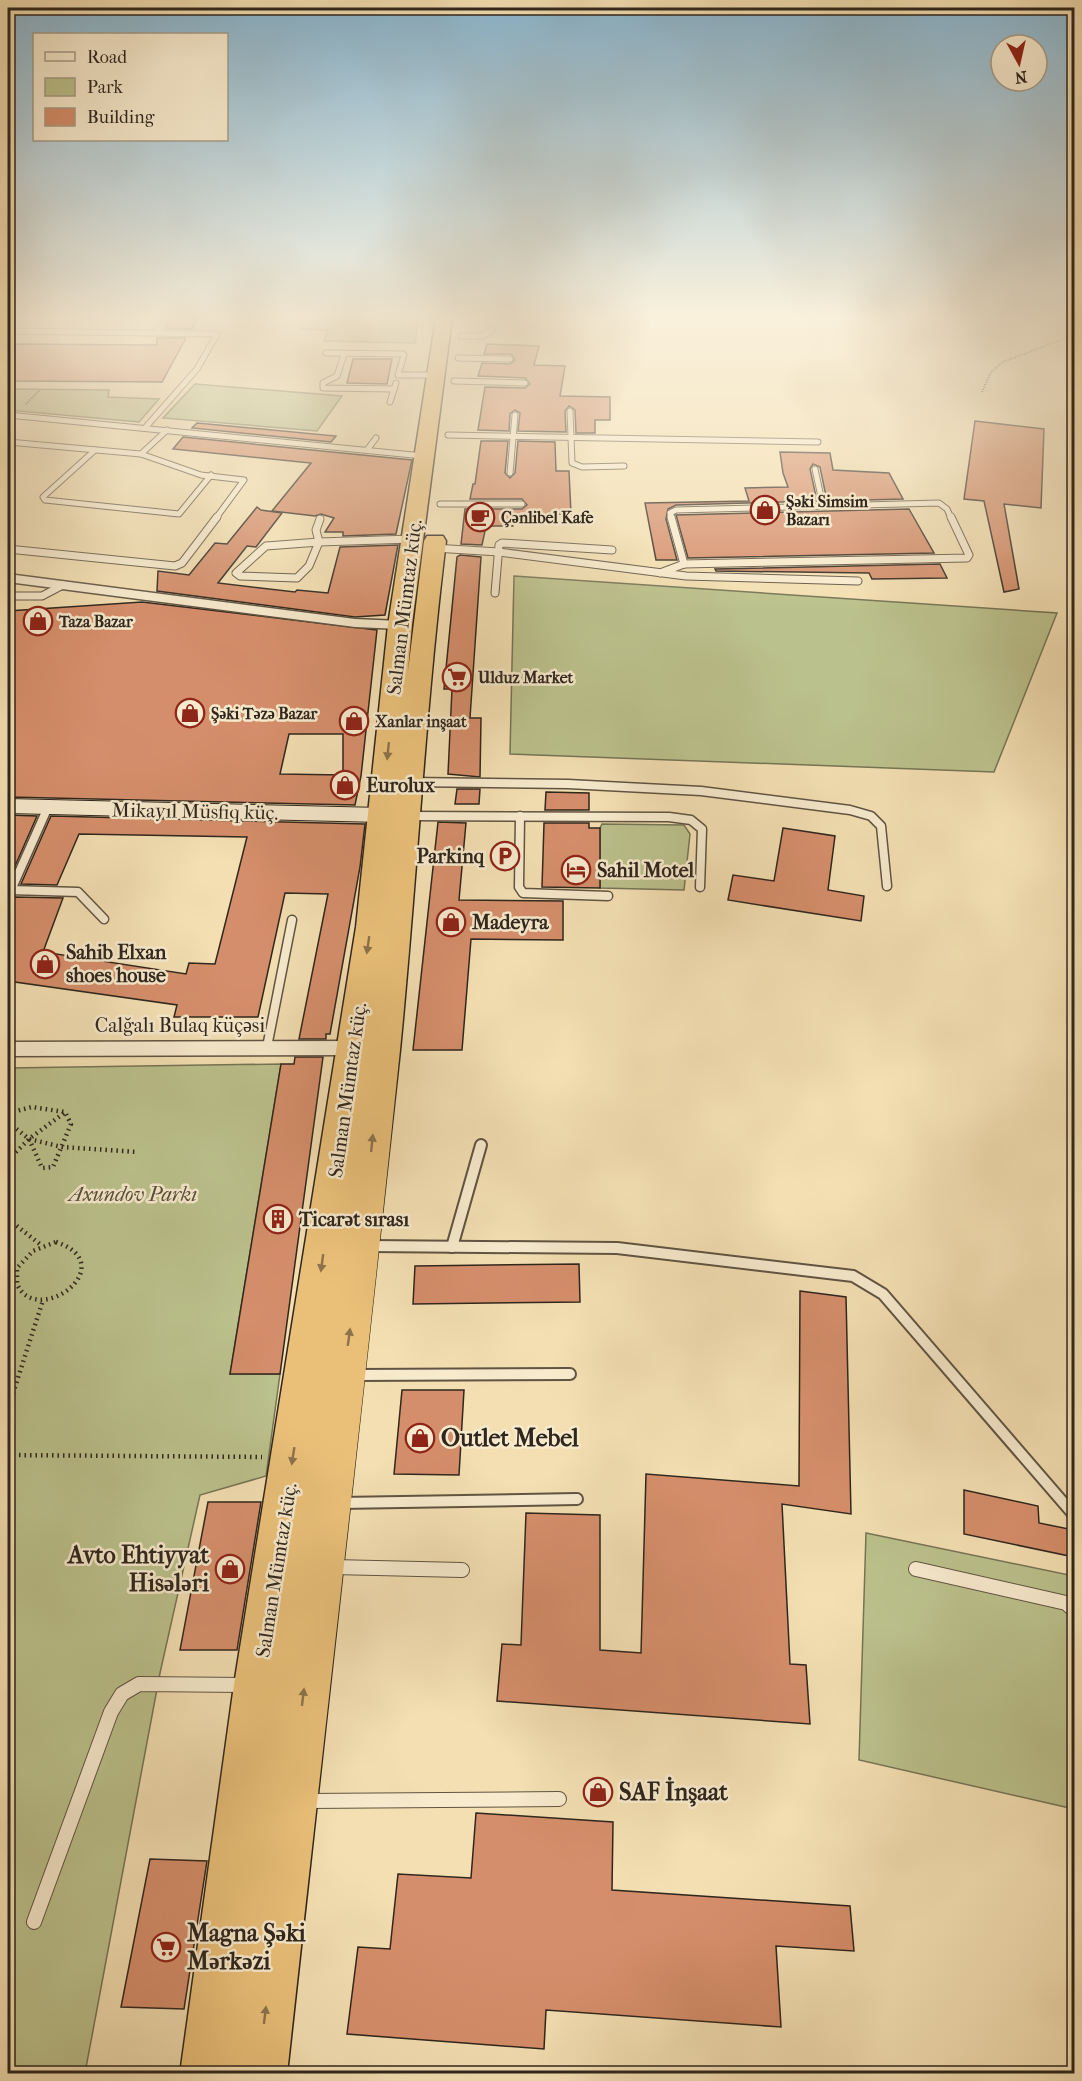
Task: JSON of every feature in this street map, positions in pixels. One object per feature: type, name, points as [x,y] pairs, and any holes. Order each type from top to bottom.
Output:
[{"type":"highway","name":"Salman Mümtaz küç.","points":[[209,2073],[274,1740],[258,1685],[325,1375],[368,1048],[370,927],[400,804],[400,625],[425,528],[435,445],[442,415]]},
{"type":"highway","points":[[400,804],[424,626],[425,528]]},
{"type":"highway","points":[[258,2073],[291,1801],[274,1740],[319,1567],[327,1503],[325,1375],[361,1246],[368,1048]]},
{"type":"main road","name":"Mikayıl Müsfiq küç.","points":[[8,806],[400,804]]},
{"type":"street","points":[[8,578],[355,623],[400,625]]},
{"type":"street","name":"Calğalı Bulaq küçəsi","points":[[8,1049],[368,1048]]},
{"type":"lane","points":[[19,415],[367,450],[435,445],[513,435],[818,442]]},
{"type":"lane","points":[[145,428],[157,415]]},
{"type":"lane","points":[[510,473],[515,415]]},
{"type":"lane","points":[[570,415],[572,463],[582,467],[624,466]]},
{"type":"lane","points":[[141,454],[167,430]]},
{"type":"lane","points":[[367,450],[375,438]]},
{"type":"lane","points":[[8,442],[141,454],[163,460],[191,472],[244,480],[182,563],[175,566],[8,549]]},
{"type":"lane","points":[[94,450],[43,497],[45,500],[179,514],[211,476]]},
{"type":"lane","points":[[815,469],[823,506]]},
{"type":"lane","points":[[660,573],[684,564],[967,558],[969,555],[947,509],[939,503],[676,510],[670,513],[684,564]]},
{"type":"lane","points":[[320,519],[316,530],[319,542],[309,566],[297,578],[240,576],[237,573],[266,546],[319,542],[425,528],[522,504]]},
{"type":"lane","points":[[425,528],[499,552],[660,573],[858,581]]},
{"type":"lane","points":[[495,593],[499,545],[506,543],[612,550]]},
{"type":"lane","points":[[8,596],[42,596],[63,585]]},
{"type":"lane","points":[[400,804],[568,784],[701,791],[850,810],[872,816],[881,826],[887,886]]},
{"type":"lane","points":[[400,804],[520,816],[669,817],[691,820],[702,829],[700,887]]},
{"type":"lane","points":[[48,807],[9,894],[78,892],[104,919]]},
{"type":"lane","points":[[520,816],[519,887],[523,893],[608,896]]},
{"type":"lane","points":[[267,1047],[292,920]]},
{"type":"lane","points":[[452,1247],[481,1144]]},
{"type":"lane","points":[[361,1246],[617,1248],[853,1276],[884,1294],[1074,1515]]},
{"type":"lane","points":[[325,1375],[570,1374]]},
{"type":"lane","points":[[327,1503],[577,1499]]},
{"type":"lane","points":[[319,1567],[462,1570]]},
{"type":"lane","points":[[916,1569],[1066,1603],[1074,1610]]},
{"type":"lane","points":[[34,1922],[111,1712],[122,1694],[140,1684],[258,1685]]},
{"type":"lane","points":[[291,1801],[559,1799]]},
{"type":"path","points":[[8,1113],[32,1107],[65,1112]]},
{"type":"path","points":[[8,1160],[29,1139],[65,1112]]},
{"type":"path","points":[[29,1139],[42,1168],[53,1167],[71,1124],[65,1112]]},
{"type":"path","points":[[8,1122],[29,1139],[62,1147],[138,1152]]},
{"type":"path","points":[[8,1219],[41,1245]]},
{"type":"path","points":[[56,1242],[69,1244],[79,1251],[83,1262],[80,1275],[71,1287],[58,1296],[43,1300],[29,1298],[19,1290],[16,1279],[19,1266],[28,1254],[41,1245],[56,1242]]},
{"type":"path","points":[[8,1265],[19,1266]]},
{"type":"path","points":[[8,1409],[43,1300]]},
{"type":"path","points":[[8,1455],[269,1457]]},
{"type":"green space","points":[[64,415],[145,415],[139,422]]},
{"type":"green space","points":[[166,415],[328,415],[317,431],[163,418]]},
{"type":"green space","points":[[514,576],[1057,613],[994,772],[510,754]]},
{"type":"green space","points":[[602,824],[684,825],[690,834],[684,890],[600,888],[600,828]]},
{"type":"green space","name":"Axundov Parkı","points":[[281,1064],[230,1374],[280,1374],[266,1476],[200,1495],[160,1673],[85,2073],[8,2073],[8,1068]]},
{"type":"green space","points":[[866,1533],[1074,1576],[1074,1809],[859,1760]]},
{"type":"building","points":[[480,415],[510,415],[509,431],[478,430]]},
{"type":"building","points":[[520,415],[565,415],[566,432],[518,431]]},
{"type":"building","points":[[575,415],[610,415],[610,420],[595,420],[595,433],[576,433]]},
{"type":"building","points":[[975,421],[1044,429],[1041,508],[1004,504],[1019,589],[1004,592],[984,501],[964,499]]},
{"type":"building","points":[[197,423],[336,436],[331,442],[192,428]]},
{"type":"building","points":[[183,437],[412,460],[396,534],[343,536],[343,532],[325,532],[334,518],[321,514],[315,516],[272,511],[311,463],[173,449]]},
{"type":"building","points":[[481,441],[508,441],[505,473],[510,478],[515,473],[518,441],[555,442],[556,471],[569,471],[571,514],[513,515],[513,526],[486,526],[482,545],[461,544],[465,509],[522,509],[527,505],[522,499],[470,499],[473,484],[475,484]]},
{"type":"building","points":[[780,452],[830,453],[833,470],[889,473],[903,499],[827,501],[820,467],[813,464],[810,469],[817,501],[676,505],[668,509],[666,519],[677,560],[656,560],[645,503],[749,501],[745,488],[788,487]]},
{"type":"building","points":[[257,507],[261,510],[282,513],[256,547],[247,546],[218,583],[295,592],[297,590],[328,593],[340,547],[398,545],[385,615],[355,617],[157,591],[158,571],[189,575],[215,543],[227,544]]},
{"type":"building","points":[[909,509],[934,553],[688,558],[676,515]]},
{"type":"building","points":[[460,555],[481,557],[470,718],[481,718],[480,777],[448,774],[452,689],[444,689],[457,557]]},
{"type":"building","points":[[940,564],[947,578],[872,579],[869,573],[716,571],[715,569]]},
{"type":"building","name":"Şəki Təzə Bazar","points":[[142,602],[377,630],[361,776],[355,805],[8,797],[8,611]],"holes":[[[289,734],[343,734],[343,775],[280,774]]]},
{"type":"building","points":[[457,789],[480,789],[479,804],[455,804]]},
{"type":"building","points":[[546,792],[589,793],[589,810],[545,810]]},
{"type":"building","points":[[8,815],[37,816],[8,882]]},
{"type":"building","points":[[51,816],[365,824],[360,867],[330,1034],[326,1034],[326,1039],[299,1039],[328,894],[285,893],[258,1017],[174,1017],[177,1005],[8,981],[8,903],[15,897],[63,898],[43,952],[186,974],[189,963],[215,964],[247,837],[79,834],[57,885],[21,884]]},
{"type":"building","points":[[438,822],[466,823],[459,900],[563,901],[563,940],[471,939],[462,1050],[413,1050]]},
{"type":"building","points":[[544,823],[589,823],[589,828],[600,828],[600,888],[542,887]]},
{"type":"building","points":[[783,828],[835,836],[828,890],[864,896],[861,921],[728,900],[733,875],[774,881]]},
{"type":"building","name":"Ticarət sırası","points":[[295,1057],[323,1057],[280,1374],[230,1374],[281,1064],[294,1064]]},
{"type":"building","points":[[579,1264],[580,1302],[413,1304],[415,1266]]},
{"type":"building","points":[[800,1291],[846,1297],[851,1514],[782,1504],[790,1664],[806,1665],[810,1724],[497,1701],[502,1644],[521,1645],[526,1513],[600,1515],[600,1650],[641,1653],[646,1474],[799,1486]]},
{"type":"building","points":[[402,1390],[464,1390],[459,1475],[394,1474]]},
{"type":"building","points":[[964,1490],[1038,1506],[1039,1523],[1074,1530],[1074,1557],[964,1534]]},
{"type":"building","points":[[208,1502],[261,1502],[237,1650],[180,1650]]},
{"type":"building","points":[[476,1813],[613,1822],[612,1890],[850,1906],[854,1951],[776,1946],[781,2027],[546,2010],[544,2049],[347,2034],[358,1947],[390,1949],[398,1874],[471,1878]]},
{"type":"building","points":[[150,1859],[207,1861],[184,2009],[121,2007]]},
{"type":"place","name":"Şəki Simsim Bazarı","points":[[765,510]]},
{"type":"place","name":"Çənlibel Kafe","points":[[480,517]]},
{"type":"place","name":"Taza Bazar","points":[[38,621]]},
{"type":"place","name":"Ulduz Market","points":[[457,677]]},
{"type":"place","name":"Şəki Təzə Bazar","points":[[190,713]]},
{"type":"place","name":"Xanlar inşaat","points":[[354,721]]},
{"type":"place","name":"Eurolux","points":[[345,785]]},
{"type":"place","name":"Parkinq","points":[[505,856]]},
{"type":"place","name":"Sahil Motel","points":[[576,870]]},
{"type":"place","name":"Madeyra","points":[[451,922]]},
{"type":"place","name":"Sahib Elxan shoes house","points":[[45,964]]},
{"type":"place","name":"Ticarət sırası","points":[[278,1219]]},
{"type":"place","name":"Outlet Mebel","points":[[420,1438]]},
{"type":"place","name":"Avto Ehtiyyat Hisələri","points":[[230,1569]]},
{"type":"place","name":"SAF İnşaat","points":[[598,1792]]},
{"type":"place","name":"Magna Şəki Mərkəzi","points":[[166,1947]]}]
